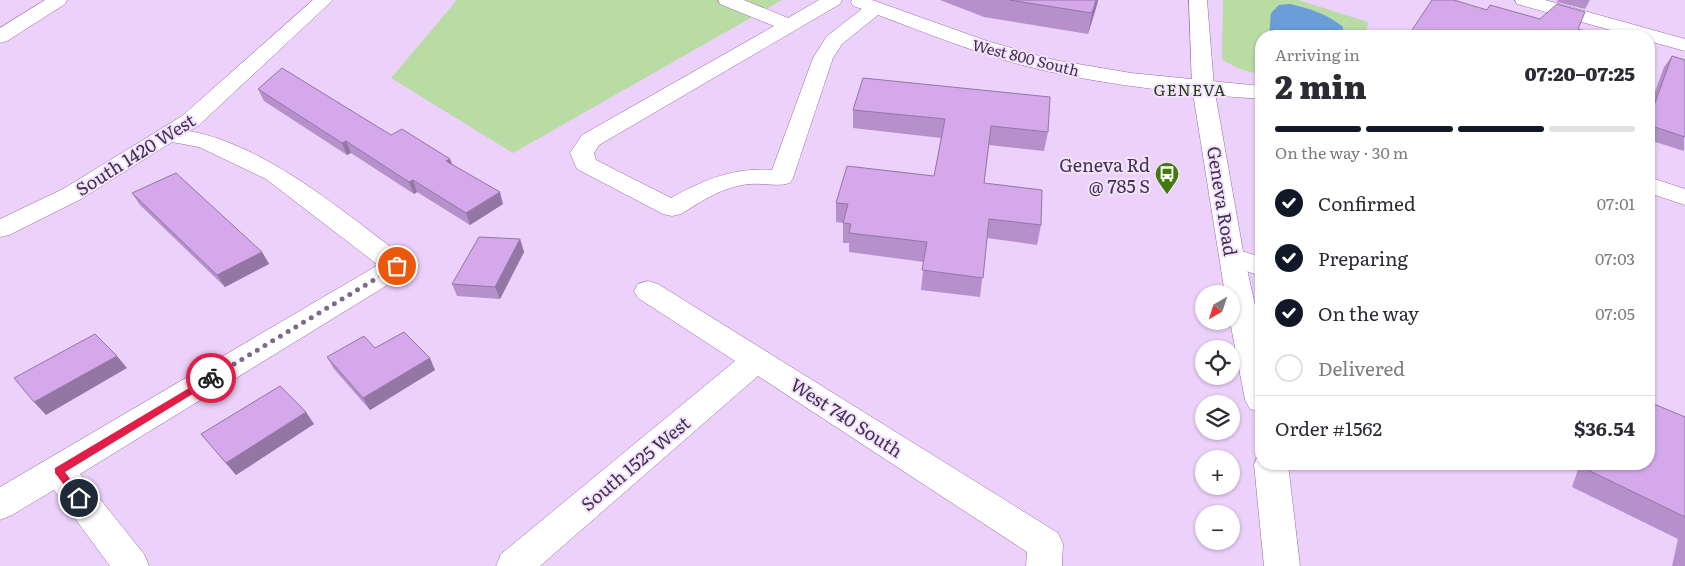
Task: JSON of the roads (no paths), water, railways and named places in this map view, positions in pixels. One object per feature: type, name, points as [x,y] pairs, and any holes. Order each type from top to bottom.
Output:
[{"type":"street","points":[[0,37],[58,0]]},
{"type":"street","name":"South 1420 West","points":[[0,229],[72,194],[190,121],[324,0]]},
{"type":"street","points":[[727,0],[789,25]]},
{"type":"street","points":[[833,0],[590,140],[582,153],[584,164],[672,208],[726,179],[758,175],[781,178],[823,58],[834,40],[866,4]]},
{"type":"street","name":"Geneva Road","points":[[1198,0],[1203,87],[1232,257],[1255,370]]},
{"type":"street","points":[[1524,0],[1631,30]]},
{"type":"street","name":"West 800 South","points":[[866,4],[978,46],[1054,66],[1138,80],[1255,92]]},
{"type":"street","points":[[1655,37],[1685,45]]},
{"type":"street","points":[[0,505],[397,266],[275,174],[204,141],[170,134]]},
{"type":"street","points":[[1655,187],[1685,197]]},
{"type":"street","points":[[1232,257],[1255,265]]},
{"type":"street","name":"West 740 South","points":[[648,290],[757,360],[1045,555]]},
{"type":"street","name":"South 1525 West","points":[[514,566],[757,360]]},
{"type":"street","points":[[58,470],[131,566]]},
{"type":"street","points":[[1271,470],[1282,566]]},
{"type":"water","points":[[1290,4],[1324,15],[1343,27],[1343,30],[1270,30],[1271,13],[1279,5]]},
{"type":"place","name":"Geneva Rd @ 785 S","points":[[1167,195]]},
{"type":"district","name":"GENEVA","points":[[1190,89]]}]
